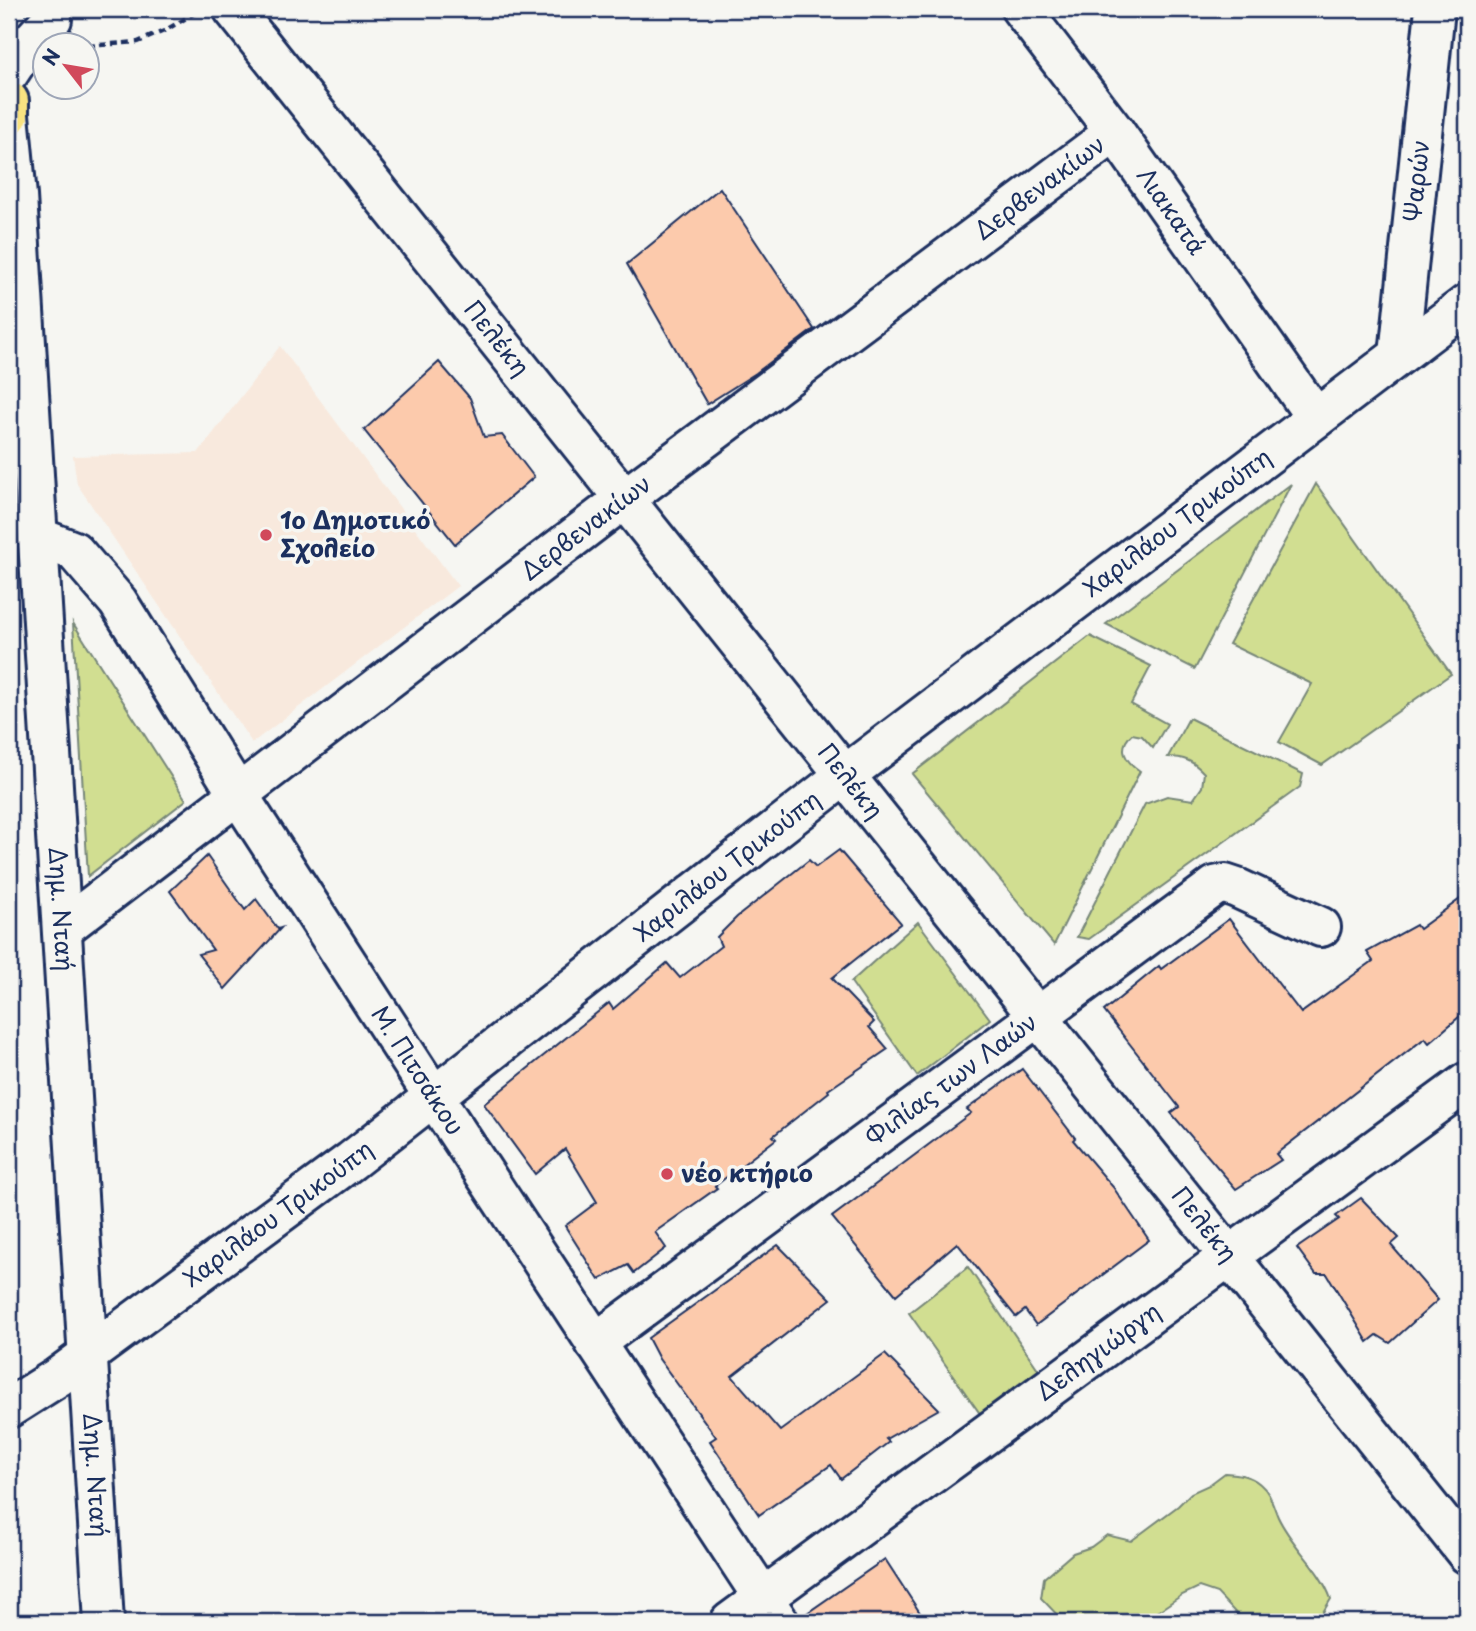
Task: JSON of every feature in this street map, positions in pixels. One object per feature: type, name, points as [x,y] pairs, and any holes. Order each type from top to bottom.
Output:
[{"type":"main road","points":[[9,101],[9,115]]},
{"type":"street","points":[[9,73],[26,47],[52,19],[51,9]]},
{"type":"street","name":"Πελέκη","points":[[233,9],[1467,1554]]},
{"type":"street","name":"Λιακατά","points":[[1021,9],[1115,132],[1317,418]]},
{"type":"street","name":"Ψαρών","points":[[1399,355],[1435,9]]},
{"type":"street","name":"Δημ. Νταή","points":[[9,115],[38,537],[104,1622]]},
{"type":"street","name":"Δερβενακίων","points":[[62,929],[624,499],[1115,132]]},
{"type":"street","name":"Χαριλάου Τρικούπη","points":[[9,1408],[58,1377],[318,1185],[845,775],[1467,304]]},
{"type":"street","name":"Μ. Πιτσάκου","points":[[38,537],[74,551],[118,602],[239,796],[771,1610]]},
{"type":"street","name":"Φιλίας των Λαών","points":[[595,1343],[1215,886],[1226,884],[1237,888],[1321,927]]},
{"type":"street","name":"Δεληγιώργη","points":[[730,1622],[771,1610],[1230,1256],[1467,1082]]},
{"type":"path","points":[[102,46],[138,42],[164,31],[201,9]]},
{"type":"shaded area","name":"1ο Δημοτικό Σχολείο","points":[[280,346],[458,586],[252,743],[77,484],[73,456],[198,453]]},
{"type":"green space","points":[[1291,484],[1195,669],[1106,624]]},
{"type":"green space","points":[[1316,484],[1451,674],[1322,765],[1279,742],[1312,684],[1229,644]]},
{"type":"green space","points":[[73,623],[186,800],[88,876]]},
{"type":"green space","points":[[1090,636],[1151,666],[1131,704],[1167,724],[1153,748],[1142,736],[1132,734],[1127,739],[1124,749],[1127,759],[1140,771],[1054,945],[912,774]]},
{"type":"green space","points":[[1189,718],[1303,774],[1300,787],[1089,939],[1077,937],[1145,804],[1167,796],[1193,800],[1202,787],[1204,773],[1200,769],[1188,760],[1168,757]]},
{"type":"green space","points":[[918,922],[990,1019],[917,1076],[851,982]]},
{"type":"green space","points":[[968,1267],[1040,1372],[981,1415],[909,1313]]},
{"type":"green space","points":[[1225,1473],[1252,1479],[1267,1491],[1284,1528],[1320,1577],[1331,1599],[1320,1617],[1306,1622],[1244,1622],[1217,1593],[1199,1587],[1142,1622],[1064,1622],[1041,1598],[1044,1578],[1073,1553],[1091,1547],[1107,1535],[1131,1541],[1191,1493],[1209,1485]]},
{"type":"building","points":[[720,188],[814,329],[756,373],[707,404],[627,264]]},
{"type":"building","points":[[439,362],[470,398],[484,437],[502,435],[534,477],[455,544],[364,430]]},
{"type":"building","points":[[839,850],[901,923],[832,978],[874,1022],[869,1027],[888,1049],[828,1090],[829,1092],[773,1136],[776,1139],[715,1186],[717,1188],[655,1232],[666,1248],[634,1273],[628,1265],[599,1280],[565,1226],[597,1202],[565,1149],[535,1174],[484,1104],[609,1003],[613,1009],[667,963],[680,978],[721,946],[717,937],[737,917],[809,860],[816,867]]},
{"type":"building","points":[[207,856],[245,910],[256,899],[278,929],[281,928],[225,989],[198,954],[213,950],[170,891]]},
{"type":"building","points":[[1467,894],[1467,1010],[1429,1043],[1425,1038],[1276,1154],[1281,1160],[1236,1189],[1171,1113],[1179,1107],[1104,1011],[1159,966],[1161,969],[1229,919],[1301,1013],[1373,961],[1367,952],[1416,925],[1419,929]]},
{"type":"building","points":[[1022,1069],[1075,1138],[1073,1140],[1113,1187],[1149,1240],[1036,1325],[1025,1310],[1016,1317],[957,1243],[896,1295],[832,1217],[971,1113],[967,1109]]},
{"type":"building","points":[[1361,1198],[1399,1238],[1391,1245],[1438,1300],[1390,1343],[1377,1335],[1368,1342],[1327,1274],[1316,1274],[1297,1248],[1339,1219],[1336,1216]]},
{"type":"building","points":[[778,1245],[831,1299],[732,1376],[780,1431],[885,1354],[939,1409],[886,1439],[889,1442],[841,1479],[831,1465],[759,1515],[710,1441],[716,1437],[659,1359],[648,1338]]},
{"type":"building","points":[[885,1559],[926,1622],[801,1622],[800,1618]]},
{"type":"place","name":"1ο Δημοτικό Σχολείο","points":[[266,535]]},
{"type":"place","name":"νέο κτήριο","points":[[667,1174]]}]
